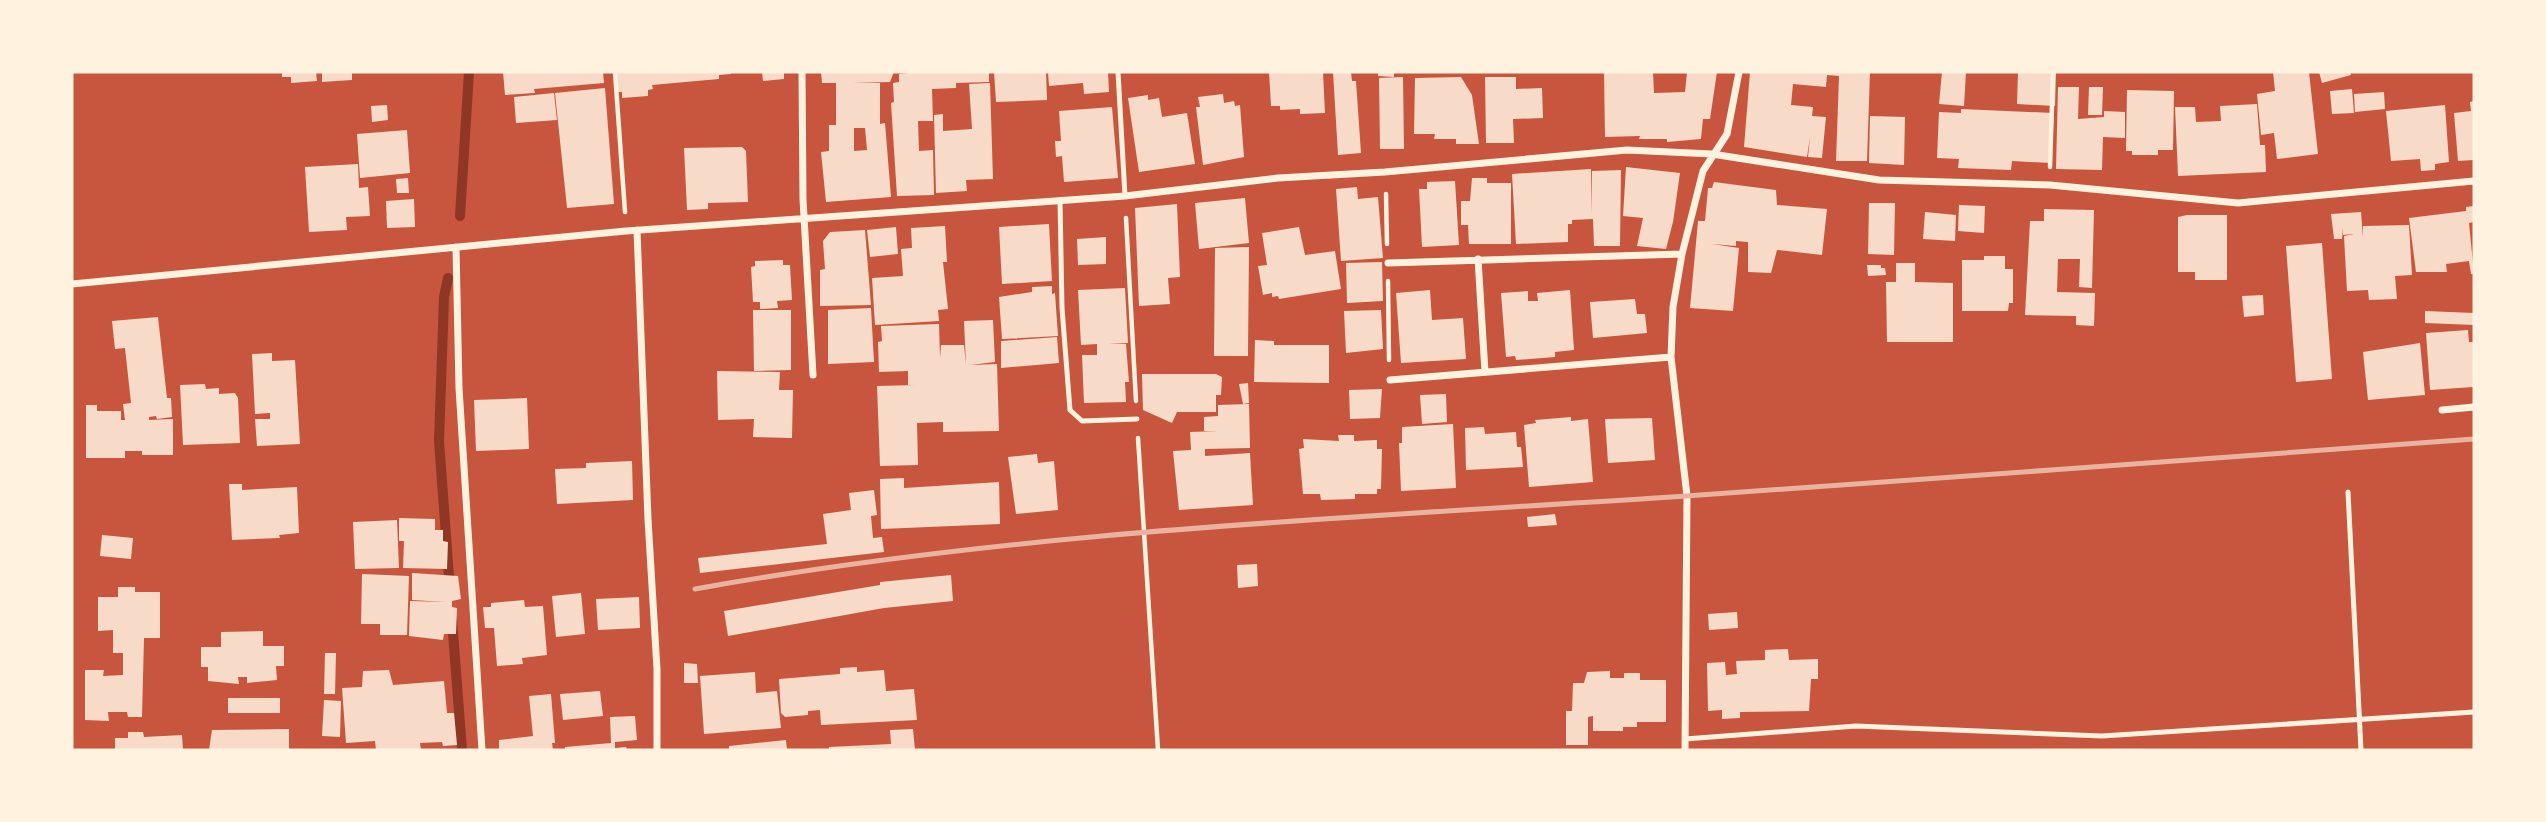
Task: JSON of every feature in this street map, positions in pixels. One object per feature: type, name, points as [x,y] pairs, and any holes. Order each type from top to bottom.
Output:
[{"type":"street","points":[[802,72],[804,219],[813,375]]},
{"type":"street","points":[[1685,750],[1687,496],[1671,358],[1673,307],[1682,254],[1703,171],[1727,134],[1739,72]]},
{"type":"street","points":[[72,284],[626,231],[1125,196],[1278,178],[1385,172],[1627,150],[1712,154],[1879,180],[2050,185],[2238,203],[2474,181]]},
{"type":"street","points":[[638,230],[657,669],[657,750]]},
{"type":"street","points":[[456,247],[458,388],[482,750]]},
{"type":"street","points":[[1388,263],[1682,254]]},
{"type":"street","points":[[1478,259],[1485,372]]},
{"type":"street","points":[[1390,380],[1671,358]]},
{"type":"street","points":[[2442,410],[2474,407]]},
{"type":"lane","points":[[1118,72],[1125,196]]},
{"type":"lane","points":[[1060,200],[1062,308],[1069,410],[1082,421],[1137,419]]},
{"type":"lane","points":[[2347,492],[2361,750]]},
{"type":"lane","points":[[1685,739],[1856,726],[2102,736],[2474,712]]},
{"type":"path","points":[[615,72],[626,231]]},
{"type":"path","points":[[2050,185],[2053,72]]},
{"type":"path","points":[[1125,196],[1157,750]]},
{"type":"building","points":[[282,72],[316,72],[317,81],[291,83],[291,77],[282,77]]},
{"type":"building","points":[[322,72],[352,72],[352,80],[322,82]]},
{"type":"building","points":[[503,72],[603,72],[604,83],[534,89],[535,93],[505,95]]},
{"type":"building","points":[[615,72],[731,74],[719,75],[719,79],[652,85],[653,89],[648,90],[648,96],[622,98],[622,92],[616,92]]},
{"type":"building","points":[[762,72],[784,72],[784,79],[763,81]]},
{"type":"building","points":[[821,72],[894,72],[890,82],[853,83],[880,83],[880,124],[885,123],[891,197],[826,202],[821,152],[829,151],[829,125],[836,125],[836,83],[822,83]],"holes":[[[854,128],[865,128],[867,150],[854,151]]]},
{"type":"building","points":[[989,72],[989,82],[956,83],[956,88],[932,89],[933,121],[918,121],[919,151],[933,150],[934,195],[897,196],[891,103],[894,102],[893,83],[899,82],[899,74]]},
{"type":"building","points":[[994,72],[1046,72],[1047,100],[996,102]]},
{"type":"building","points":[[1048,72],[1108,72],[1109,92],[1084,94],[1083,83],[1049,86]]},
{"type":"building","points":[[1269,72],[1323,72],[1325,113],[1300,114],[1300,109],[1280,110],[1280,106],[1271,106]]},
{"type":"building","points":[[1333,72],[1351,72],[1352,81],[1356,81],[1361,153],[1338,155]]},
{"type":"building","points":[[1378,72],[1394,72],[1394,77],[1378,76]]},
{"type":"building","points":[[1604,72],[1653,72],[1654,93],[1685,92],[1687,72],[1717,72],[1710,119],[1703,119],[1701,139],[1667,142],[1667,139],[1639,139],[1640,136],[1605,137]]},
{"type":"building","points":[[1750,72],[1870,72],[1867,161],[1836,161],[1839,76],[1827,75],[1826,87],[1793,84],[1791,105],[1813,107],[1812,116],[1826,117],[1822,158],[1808,157],[1810,137],[1807,157],[1744,147]]},
{"type":"building","points":[[1942,72],[1966,72],[1964,106],[1939,104]]},
{"type":"building","points":[[2018,72],[2056,72],[2055,106],[2017,104]]},
{"type":"building","points":[[2273,72],[2309,72],[2318,154],[2277,159],[2274,133],[2261,135],[2257,94],[2275,91]]},
{"type":"building","points":[[2319,72],[2350,72],[2351,75],[2322,83]]},
{"type":"building","points":[[1403,77],[1404,149],[1380,149],[1379,78]]},
{"type":"building","points":[[1461,77],[1472,95],[1479,144],[1456,144],[1456,139],[1434,139],[1435,134],[1414,134],[1415,78]]},
{"type":"building","points":[[1485,77],[1516,77],[1516,89],[1542,88],[1543,118],[1513,119],[1514,143],[1486,143]]},
{"type":"building","points":[[990,83],[993,179],[966,180],[967,191],[936,193],[934,115],[943,114],[943,131],[972,129],[969,84]]},
{"type":"building","points":[[2058,87],[2079,87],[2078,119],[2104,117],[2104,111],[2125,112],[2125,138],[2103,137],[2102,170],[2056,169]]},
{"type":"building","points":[[2089,87],[2103,87],[2102,115],[2088,115]]},
{"type":"building","points":[[605,88],[614,204],[567,208],[555,93]]},
{"type":"building","points":[[2352,89],[2354,113],[2332,114],[2330,91]]},
{"type":"building","points":[[2127,90],[2174,91],[2173,150],[2158,150],[2158,155],[2132,155],[2132,151],[2126,151]]},
{"type":"building","points":[[2384,92],[2385,109],[2355,112],[2354,94]]},
{"type":"building","points":[[554,93],[557,120],[516,123],[514,97]]},
{"type":"building","points":[[1223,94],[1224,103],[1234,101],[1235,106],[1240,105],[1244,157],[1203,165],[1196,107],[1200,107],[1198,97]]},
{"type":"building","points":[[1148,95],[1148,100],[1159,98],[1162,117],[1187,113],[1195,164],[1139,172],[1128,98]]},
{"type":"building","points":[[2474,101],[2474,160],[2458,161],[2454,113],[2471,111],[2470,102]]},
{"type":"building","points":[[2257,104],[2260,145],[2265,145],[2266,172],[2178,176],[2175,107],[2195,107],[2196,122],[2221,121],[2220,106]]},
{"type":"building","points":[[387,105],[388,120],[372,122],[371,106]]},
{"type":"building","points":[[2445,105],[2449,162],[2435,164],[2435,170],[2421,171],[2420,159],[2391,161],[2386,111]]},
{"type":"building","points":[[1112,107],[1118,178],[1064,182],[1062,156],[1056,157],[1055,141],[1061,141],[1059,111]]},
{"type":"building","points":[[1961,109],[2054,113],[2051,163],[2012,161],[2011,170],[1958,168],[1959,159],[1937,158],[1939,112],[1961,113]]},
{"type":"building","points":[[1870,116],[1905,117],[1904,165],[1869,163]]},
{"type":"building","points":[[407,130],[410,173],[360,178],[357,134]]},
{"type":"building","points":[[742,147],[746,151],[748,202],[708,203],[708,209],[687,210],[684,148]]},
{"type":"building","points":[[358,164],[359,188],[368,187],[370,216],[346,217],[347,230],[309,232],[305,167]]},
{"type":"building","points":[[1626,167],[1680,173],[1666,249],[1637,246],[1643,218],[1623,216]]},
{"type":"building","points":[[1591,169],[1592,215],[1592,171],[1621,170],[1620,246],[1594,246],[1593,219],[1572,220],[1572,224],[1568,224],[1568,242],[1516,244],[1512,174]]},
{"type":"building","points":[[408,178],[409,193],[397,193],[396,179]]},
{"type":"building","points":[[1472,178],[1487,178],[1487,183],[1511,183],[1511,244],[1469,244],[1468,225],[1461,225],[1461,201],[1470,201]]},
{"type":"building","points":[[1455,181],[1459,245],[1422,247],[1419,189],[1427,189],[1427,182]]},
{"type":"building","points":[[1714,182],[1776,190],[1777,205],[1827,209],[1822,255],[1777,250],[1771,273],[1748,272],[1748,242],[1736,241],[1736,246],[1712,244],[1739,248],[1733,311],[1690,308],[1698,221],[1705,221],[1708,188],[1712,188]]},
{"type":"building","points":[[1357,187],[1358,199],[1378,197],[1383,258],[1341,261],[1336,189]]},
{"type":"building","points":[[1245,198],[1249,243],[1199,249],[1195,203]]},
{"type":"building","points":[[414,199],[415,227],[387,228],[386,201]]},
{"type":"building","points":[[1869,203],[1895,203],[1894,255],[1868,254]]},
{"type":"building","points":[[1177,204],[1180,277],[1168,278],[1170,304],[1139,306],[1135,208]]},
{"type":"building","points":[[1959,205],[1985,206],[1984,233],[1958,231]]},
{"type":"building","points":[[2474,206],[2474,222],[2469,223],[2474,274],[2471,274],[2469,261],[2446,264],[2447,272],[2416,272],[2409,218],[2466,211],[2466,207]]},
{"type":"building","points":[[2044,209],[2094,210],[2092,288],[2079,287],[2080,259],[2058,259],[2057,292],[2095,293],[2094,326],[2076,325],[2076,316],[2025,315],[2030,221],[2044,221]]},
{"type":"building","points":[[1925,212],[1956,215],[1955,241],[1923,239]]},
{"type":"building","points":[[2361,212],[2363,237],[2363,226],[2409,225],[2412,275],[2395,276],[2397,299],[2369,300],[2368,290],[2347,291],[2344,236],[2354,234],[2343,235],[2343,228],[2342,239],[2334,239],[2331,214]]},
{"type":"building","points":[[2227,215],[2227,280],[2195,280],[2195,272],[2178,272],[2178,217]]},
{"type":"building","points":[[1049,224],[1052,281],[1002,284],[999,227]]},
{"type":"building","points":[[945,226],[947,262],[943,262],[948,309],[938,310],[939,321],[875,325],[872,278],[903,276],[901,249],[912,248],[911,228]]},
{"type":"building","points":[[896,227],[898,254],[870,257],[867,230]]},
{"type":"building","points":[[1299,227],[1305,255],[1335,251],[1341,289],[1279,299],[1278,296],[1272,297],[1272,293],[1263,295],[1258,266],[1267,265],[1262,233]]},
{"type":"building","points":[[865,230],[871,305],[820,306],[820,270],[825,269],[823,241],[830,232]]},
{"type":"building","points":[[1106,237],[1106,264],[1078,265],[1077,239]]},
{"type":"building","points":[[2322,243],[2332,379],[2296,382],[2286,246]]},
{"type":"building","points":[[1249,247],[1248,356],[1214,356],[1215,248]]},
{"type":"building","points":[[1984,256],[2005,256],[2005,269],[2013,269],[2013,303],[2009,303],[2008,311],[1962,311],[1962,260],[1984,260]]},
{"type":"building","points":[[783,260],[783,265],[790,265],[792,300],[777,301],[778,308],[760,309],[760,302],[753,302],[751,267],[755,266],[755,261]]},
{"type":"building","points":[[1382,262],[1383,301],[1347,303],[1346,263]]},
{"type":"building","points":[[1896,263],[1915,263],[1915,282],[1953,283],[1953,342],[1887,342],[1886,282],[1896,282]]},
{"type":"building","points":[[1867,265],[1881,265],[1881,268],[1885,268],[1886,275],[1868,276]]},
{"type":"building","points":[[1052,286],[1052,294],[1055,293],[1058,336],[1002,339],[999,297],[1032,292],[1032,287]]},
{"type":"building","points":[[1125,288],[1128,343],[1109,344],[1126,344],[1129,382],[1125,382],[1126,402],[1084,403],[1082,355],[1097,355],[1097,344],[1081,345],[1078,290]]},
{"type":"building","points":[[1430,290],[1432,320],[1463,318],[1466,359],[1401,363],[1396,293]]},
{"type":"building","points":[[1570,290],[1574,350],[1555,352],[1555,357],[1516,360],[1515,356],[1506,357],[1501,293],[1528,291],[1528,301],[1538,301],[1537,293]]},
{"type":"building","points":[[2263,295],[2264,315],[2244,317],[2242,296]]},
{"type":"building","points":[[1635,299],[1637,314],[1645,314],[1647,333],[1593,338],[1590,302]]},
{"type":"building","points":[[871,308],[874,362],[828,364],[828,310]]},
{"type":"building","points":[[753,310],[791,310],[791,370],[754,371]]},
{"type":"building","points":[[1381,310],[1383,349],[1346,353],[1344,311]]},
{"type":"building","points":[[2425,311],[2474,313],[2474,325],[2425,323]]},
{"type":"building","points":[[158,317],[167,398],[171,398],[172,417],[157,419],[156,416],[149,417],[149,420],[173,419],[173,455],[142,455],[142,451],[125,451],[125,458],[86,458],[86,405],[97,405],[97,411],[121,411],[121,420],[125,420],[123,404],[131,403],[125,348],[115,349],[112,321]]},
{"type":"building","points":[[993,320],[995,362],[970,365],[997,364],[999,431],[943,432],[943,422],[917,423],[918,465],[880,466],[877,386],[916,385],[908,385],[908,371],[879,372],[878,342],[882,341],[881,326],[939,324],[940,358],[941,345],[964,345],[966,365],[964,321]]},
{"type":"building","points":[[2468,330],[2469,342],[2474,342],[2473,387],[2430,390],[2426,333]]},
{"type":"building","points":[[1057,337],[1059,363],[1001,368],[1001,341]]},
{"type":"building","points":[[1255,340],[1274,341],[1274,345],[1329,345],[1329,383],[1254,382]]},
{"type":"building","points":[[2420,343],[2425,395],[2368,400],[2363,352]]},
{"type":"building","points":[[272,353],[272,361],[295,360],[300,444],[257,446],[255,419],[270,419],[270,413],[255,414],[252,354]]},
{"type":"building","points":[[717,371],[780,372],[779,390],[793,390],[792,438],[753,437],[754,419],[718,420]]},
{"type":"building","points":[[1142,374],[1216,374],[1222,377],[1221,395],[1216,395],[1216,412],[1177,412],[1172,423],[1143,410]]},
{"type":"building","points":[[1248,383],[1249,403],[1243,404],[1239,384]]},
{"type":"building","points":[[205,384],[206,389],[219,388],[219,394],[235,393],[238,398],[240,443],[183,445],[180,385]]},
{"type":"building","points":[[1382,389],[1380,418],[1350,419],[1349,390]]},
{"type":"building","points":[[1446,394],[1447,422],[1422,424],[1420,395]]},
{"type":"building","points":[[527,398],[529,449],[476,451],[474,400]]},
{"type":"building","points":[[1249,404],[1250,448],[1205,449],[1205,456],[1250,453],[1253,505],[1179,510],[1173,451],[1191,450],[1190,432],[1218,431],[1204,431],[1204,417],[1218,416],[1218,405]]},
{"type":"building","points":[[1571,417],[1571,421],[1588,419],[1593,482],[1529,487],[1524,425],[1536,423],[1535,420]]},
{"type":"building","points":[[1652,418],[1655,460],[1608,463],[1605,419]]},
{"type":"building","points":[[1453,424],[1456,488],[1401,491],[1399,443],[1402,443],[1402,427]]},
{"type":"building","points":[[1484,427],[1485,434],[1516,432],[1523,467],[1466,470],[1465,428]]},
{"type":"building","points":[[1338,435],[1354,435],[1354,441],[1377,440],[1377,449],[1382,449],[1381,489],[1377,489],[1377,494],[1355,494],[1355,499],[1321,500],[1320,494],[1303,494],[1299,449],[1304,448],[1303,439],[1339,441]]},
{"type":"building","points":[[1037,454],[1038,463],[1054,461],[1058,510],[1016,514],[1008,457]]},
{"type":"building","points":[[632,461],[633,500],[557,504],[555,469],[586,468],[586,463]]},
{"type":"building","points":[[904,478],[904,488],[999,482],[1000,524],[881,529],[880,479]]},
{"type":"building","points":[[229,484],[242,484],[242,490],[297,487],[299,533],[279,535],[280,538],[232,540]]},
{"type":"building","points":[[874,490],[877,515],[871,516],[873,538],[882,537],[884,552],[700,573],[698,558],[827,544],[823,514],[851,510],[849,493]]},
{"type":"building","points":[[1555,514],[1557,525],[1528,527],[1527,517]]},
{"type":"building","points":[[399,518],[435,519],[435,530],[443,530],[443,541],[448,542],[447,569],[403,568],[404,541],[399,541]]},
{"type":"building","points":[[397,520],[399,568],[355,569],[353,522]]},
{"type":"building","points":[[102,535],[133,538],[131,559],[100,556]]},
{"type":"building","points":[[1257,564],[1258,586],[1238,588],[1237,565]]},
{"type":"building","points":[[412,573],[458,576],[461,599],[452,601],[452,607],[457,608],[456,634],[444,634],[443,640],[409,636],[410,601],[446,602],[412,600]]},
{"type":"building","points":[[362,574],[409,576],[407,635],[380,635],[380,624],[361,624]]},
{"type":"building","points":[[951,575],[953,601],[884,608],[728,636],[724,611],[880,585],[880,582]]},
{"type":"building","points":[[118,587],[135,587],[135,592],[160,592],[160,638],[144,638],[142,717],[128,717],[127,712],[108,712],[109,721],[85,720],[85,670],[104,670],[103,676],[123,675],[123,653],[113,653],[113,630],[98,631],[98,597],[118,597]]},
{"type":"building","points":[[581,593],[585,634],[556,637],[552,596]]},
{"type":"building","points":[[639,597],[640,628],[598,630],[596,599]]},
{"type":"building","points":[[524,600],[525,607],[543,606],[547,655],[522,658],[523,664],[497,666],[494,628],[485,628],[483,607],[491,607],[491,603]]},
{"type":"building","points":[[1737,612],[1738,628],[1709,630],[1708,614]]},
{"type":"building","points":[[263,631],[263,646],[284,646],[284,666],[276,666],[277,680],[247,683],[247,677],[238,677],[239,684],[208,681],[208,667],[201,667],[201,647],[221,647],[221,632]]},
{"type":"building","points":[[1788,649],[1789,660],[1818,659],[1818,679],[1811,679],[1809,711],[1740,712],[1740,718],[1722,719],[1722,710],[1708,711],[1707,663],[1725,662],[1726,675],[1737,674],[1736,661],[1765,660],[1765,650]]},
{"type":"building","points":[[325,653],[336,653],[335,694],[324,694]]},
{"type":"building","points":[[684,663],[697,664],[698,683],[684,683]]},
{"type":"building","points":[[857,667],[857,672],[884,670],[886,691],[914,689],[917,720],[821,725],[820,710],[808,711],[808,715],[785,717],[781,713],[779,679],[840,674],[840,668]]},
{"type":"building","points":[[389,670],[393,685],[444,681],[447,713],[454,713],[457,745],[443,746],[442,742],[420,743],[421,750],[376,750],[375,741],[346,743],[342,688],[362,687],[363,671]]},
{"type":"building","points":[[1610,671],[1610,678],[1624,678],[1624,673],[1640,673],[1640,680],[1666,680],[1666,722],[1637,722],[1637,727],[1623,727],[1623,731],[1593,731],[1593,716],[1588,717],[1588,745],[1566,745],[1566,711],[1572,711],[1573,683],[1584,683],[1587,672]]},
{"type":"building","points":[[755,672],[756,693],[777,691],[781,728],[704,734],[700,676]]},
{"type":"building","points":[[600,691],[603,716],[563,720],[560,694]]},
{"type":"building","points":[[551,694],[555,743],[552,743],[553,750],[499,750],[499,740],[533,736],[529,696]]},
{"type":"building","points":[[228,698],[280,698],[280,713],[228,713]]},
{"type":"building","points":[[324,700],[341,701],[340,737],[322,736]]},
{"type":"building","points":[[635,716],[637,740],[615,742],[615,748],[626,747],[627,750],[565,750],[565,747],[611,743],[610,717]]},
{"type":"building","points":[[289,729],[289,750],[209,750],[212,730]]},
{"type":"building","points":[[913,729],[915,750],[829,750],[829,747],[891,744],[890,730]]},
{"type":"building","points":[[128,732],[143,732],[144,737],[182,735],[183,750],[115,750],[115,738],[128,738]]},
{"type":"building","points":[[786,740],[787,750],[729,750],[729,746]]},
{"type":"waterway","points":[[460,216],[469,72]]},
{"type":"waterway","points":[[448,278],[444,297],[439,441],[450,590]]},
{"type":"waterway","points":[[452,620],[462,750]]},
{"type":"railway","points":[[695,589],[818,569],[1065,539],[2474,439]]}]
